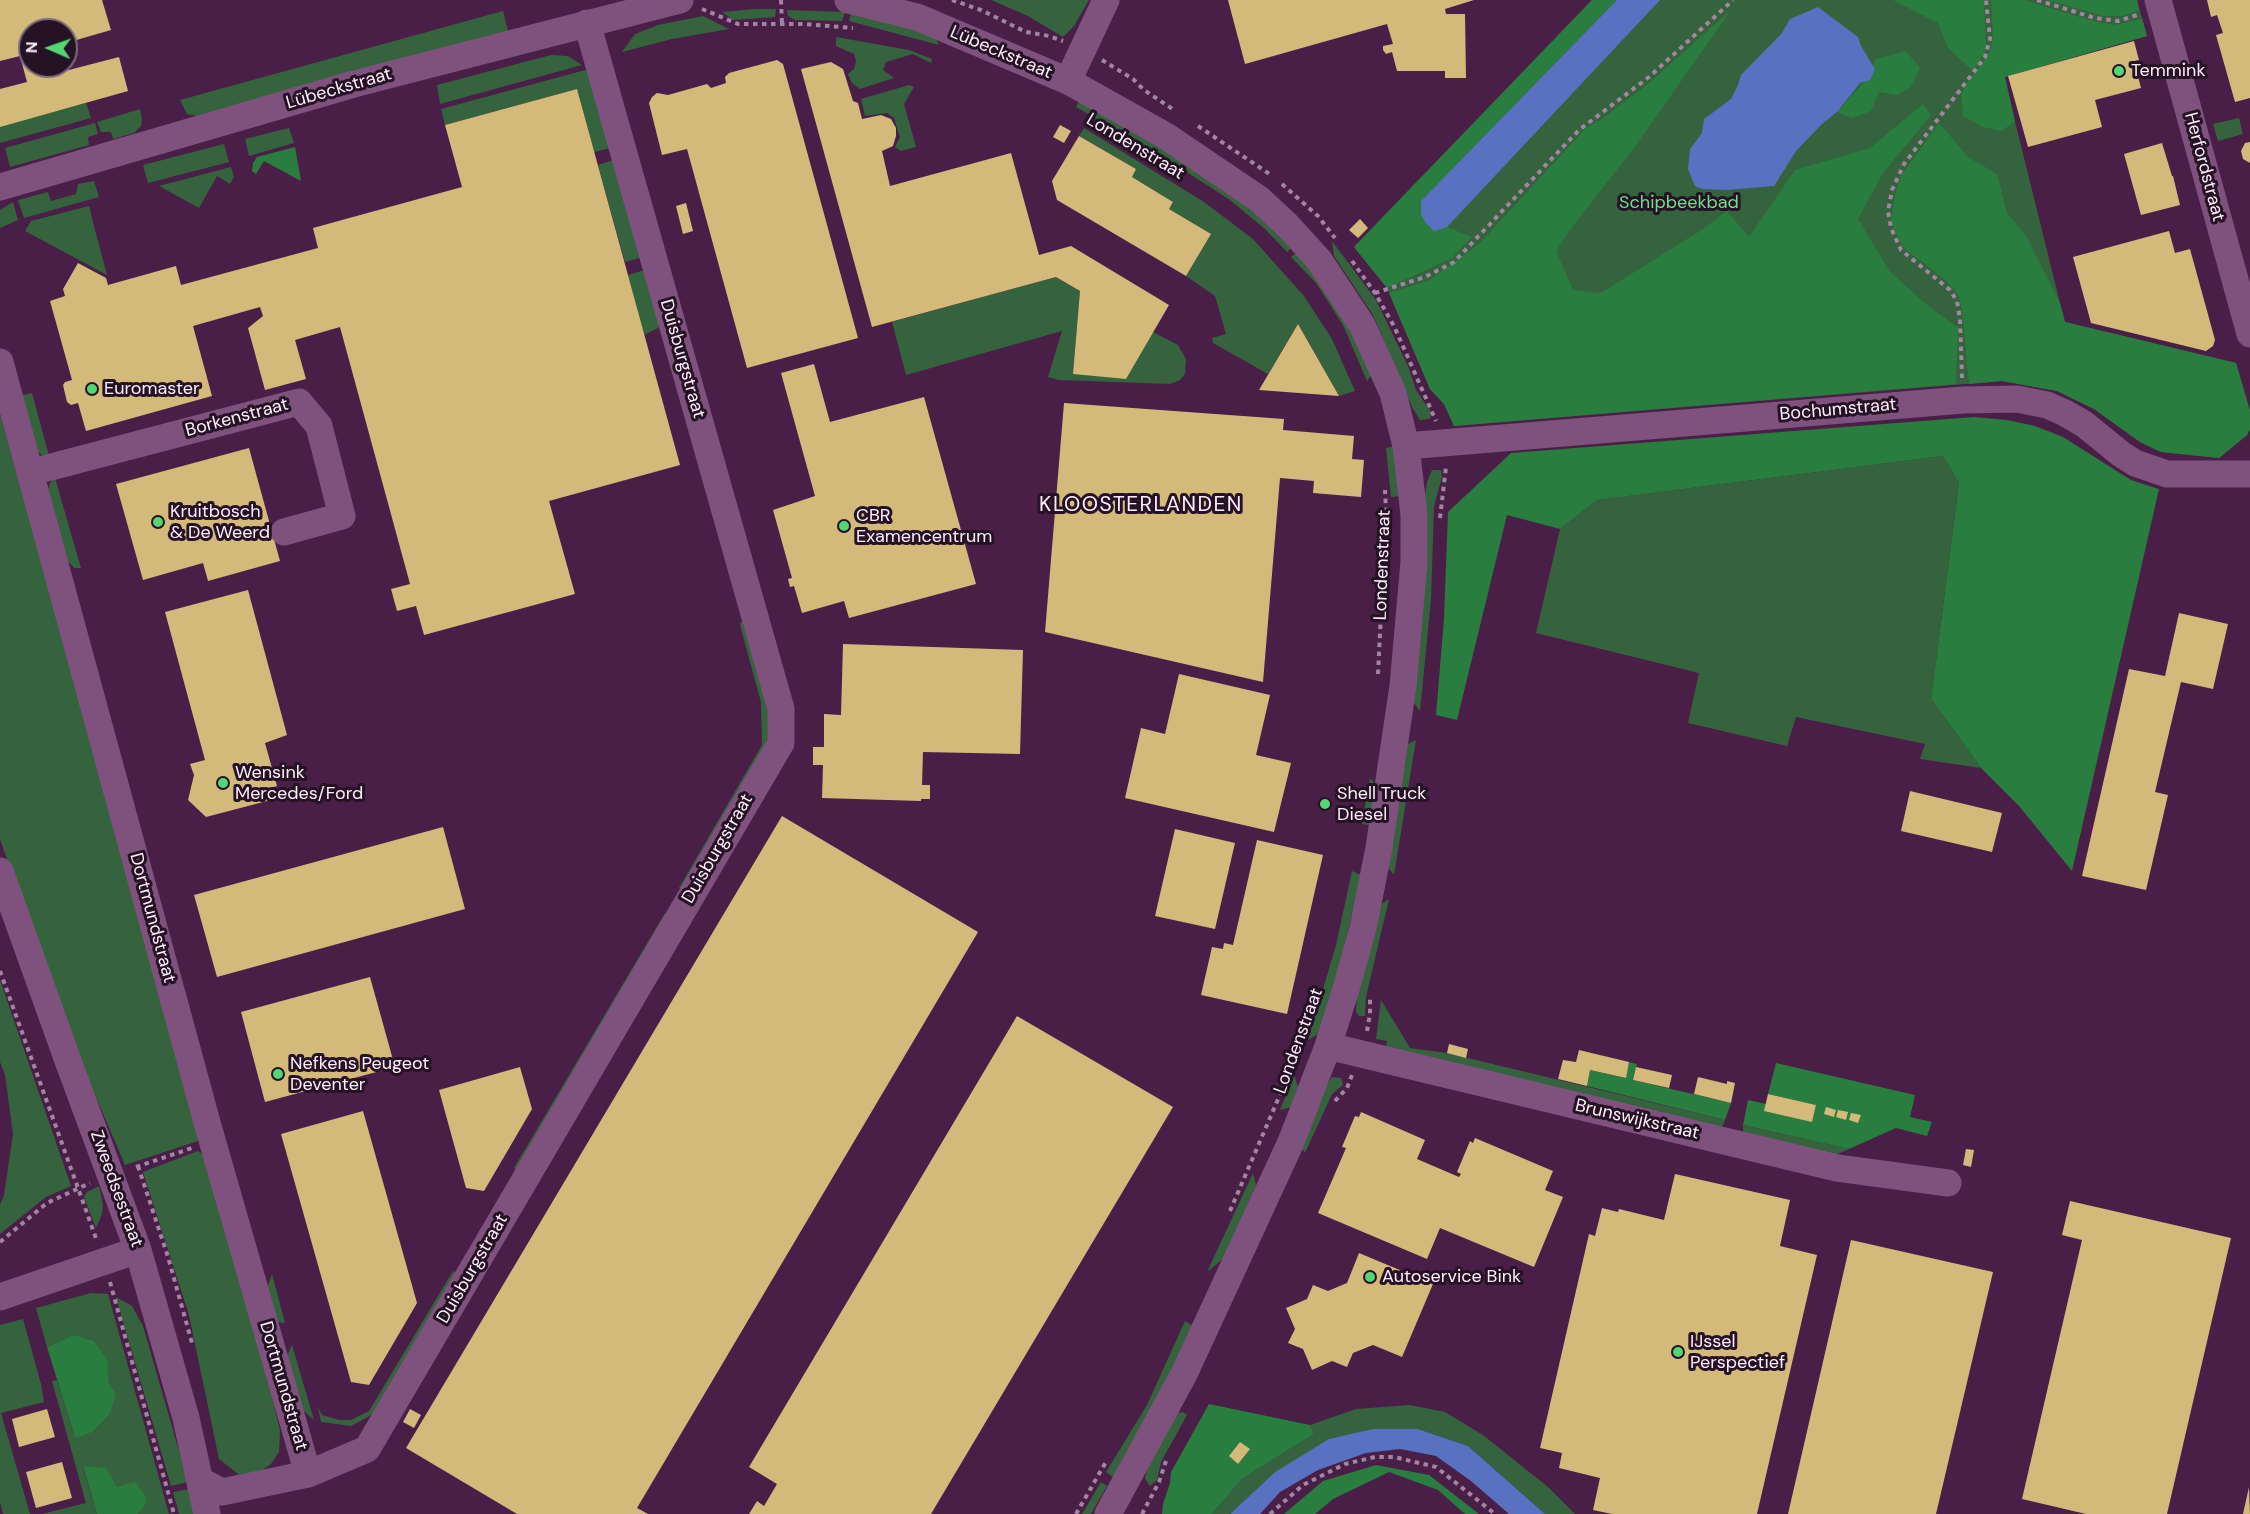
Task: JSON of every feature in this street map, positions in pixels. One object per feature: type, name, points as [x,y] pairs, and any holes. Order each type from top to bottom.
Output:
[{"type":"street","name":"Lübeckstraat","points":[[0,187],[354,84],[680,0]]},
{"type":"street","name":"Lübeckstraat","points":[[848,0],[918,17],[1068,81],[1106,0]]},
{"type":"street","name":"Herfordstraat","points":[[2159,4],[2250,334]]},
{"type":"street","name":"Duisburgstraat","points":[[201,1481],[222,1492],[308,1474],[374,1455],[781,743],[781,710],[587,23]]},
{"type":"street","name":"Londenstraat","points":[[1068,81],[1166,136],[1258,199],[1288,226],[1319,260],[1362,325],[1393,393],[1406,446],[1414,515],[1414,562],[1402,686],[1379,848],[1363,928],[1328,1046],[1291,1142],[1184,1374],[1117,1510]]},
{"type":"street","name":"Dortmundstraat","points":[[0,362],[32,472],[212,1141],[308,1474]]},
{"type":"street","name":"Bochumstraat","points":[[1406,446],[1963,400],[2017,399],[2047,405],[2084,424],[2135,463],[2167,474],[2250,474]]},
{"type":"street","name":"Borkenstraat","points":[[32,472],[299,402],[319,426],[342,516],[284,532]]},
{"type":"street","name":"Zweedsestraat","points":[[0,871],[138,1250],[164,1333],[207,1514]]},
{"type":"street","name":"Brunswijkstraat","points":[[1328,1046],[1837,1168],[1948,1183]]},
{"type":"street","points":[[0,1297],[138,1250]]},
{"type":"path","points":[[680,0],[738,24],[805,24],[862,29]]},
{"type":"path","points":[[781,0],[782,24]]},
{"type":"path","points":[[952,0],[981,10],[1026,32],[1049,36],[1082,49],[1117,68],[1175,111]]},
{"type":"path","points":[[1375,293],[1425,277],[1454,262],[1579,130],[1649,77],[1733,0]]},
{"type":"path","points":[[1963,400],[1960,320],[1957,301],[1950,290],[1901,250],[1891,228],[1888,212],[1893,190],[1904,164],[1985,57],[1990,39],[1986,0]]},
{"type":"path","points":[[2037,0],[2095,18],[2118,21],[2159,4]]},
{"type":"path","points":[[1193,123],[1273,177],[1318,216],[1341,247]]},
{"type":"path","points":[[1348,256],[1375,293],[1394,326],[1435,417],[1447,471],[1441,499],[1440,520]]},
{"type":"path","name":"Londenstraat","points":[[1377,676],[1386,512],[1384,488]]},
{"type":"path","points":[[1333,1104],[1347,1088],[1359,1055],[1370,1014],[1372,988]]},
{"type":"path","name":"Londenstraat","points":[[1226,1221],[1289,1075]]},
{"type":"path","points":[[0,1242],[47,1203],[112,1175],[212,1141]]},
{"type":"path","points":[[1142,1514],[1160,1482],[1171,1452]]},
{"type":"path","points":[[1076,1514],[1111,1454]]},
{"type":"path","points":[[1270,1514],[1303,1485],[1345,1464],[1375,1457],[1394,1457],[1436,1467],[1495,1514]]},
{"type":"green space","points":[[991,0],[1089,0],[1074,26],[1063,37],[1028,16]]},
{"type":"green space","name":"Schipbeekbad","points":[[1592,0],[2137,0],[2147,36],[2004,77],[2060,303],[2065,322],[2236,363],[2250,411],[2250,429],[2247,435],[2219,458],[2161,452],[2140,442],[2094,409],[2057,391],[2002,381],[1454,426],[1444,404],[1430,389],[1387,288],[1354,247]]},
{"type":"green space","points":[[1592,0],[1617,0],[1421,201],[1447,227],[1472,237],[1452,258],[1387,288],[1354,247]]},
{"type":"green space","points":[[1893,0],[1984,0],[1986,49],[1977,65],[1972,70],[1948,48],[1938,23]]},
{"type":"green space","points":[[1991,0],[2024,0],[2114,25],[2142,19],[2147,36],[2005,77],[2015,121],[2002,131],[1983,127],[1963,116],[1961,93],[1990,52],[1993,35]]},
{"type":"green space","points":[[2048,0],[2137,0],[2139,10],[2123,16],[2103,16]]},
{"type":"green space","points":[[776,9],[775,17],[733,20],[722,12]]},
{"type":"green space","points":[[787,10],[845,12],[842,21],[795,20],[788,16]]},
{"type":"green space","points":[[1731,10],[1634,148],[1556,251],[1573,290],[1601,293],[1703,229],[1727,211],[1749,237],[1795,170],[1870,148],[1923,104],[1931,115],[1883,173],[1858,219],[1890,272],[1926,304],[1958,328],[1956,384],[1454,426],[1444,404],[1430,389],[1389,293],[1428,281],[1480,243],[1586,128],[1602,119],[1648,84]]},
{"type":"green space","points":[[503,11],[508,31],[197,116],[187,114],[180,100]]},
{"type":"green space","points":[[851,13],[888,21],[935,36],[939,45],[849,21]]},
{"type":"green space","points":[[703,16],[729,29],[672,39],[622,52],[635,34],[658,25]]},
{"type":"green space","points":[[836,37],[909,50],[932,59],[931,63],[913,54],[886,62],[883,70],[894,78],[860,89],[852,83],[848,74],[854,69],[856,61],[854,54],[836,46]]},
{"type":"green space","points":[[1906,51],[1920,68],[1911,87],[1897,95],[1879,92],[1871,111],[1852,118],[1837,112],[1875,70],[1873,66],[1876,59]]},
{"type":"green space","points":[[551,55],[568,56],[582,65],[440,104],[437,85]]},
{"type":"green space","points":[[589,69],[615,147],[594,152],[577,89],[445,125],[441,109]]},
{"type":"green space","points":[[909,85],[914,87],[904,104],[916,147],[901,151],[895,147],[900,137],[894,118],[887,113],[865,116],[861,99]]},
{"type":"green space","points":[[1080,98],[1240,195],[1294,245],[1287,252],[1265,229],[1230,200],[1162,156],[1076,107]]},
{"type":"green space","points":[[86,103],[91,118],[0,143],[0,125]]},
{"type":"green space","points":[[140,109],[141,126],[134,133],[113,139],[111,132],[101,132],[97,122]]},
{"type":"green space","points":[[2239,118],[2243,134],[2218,141],[2213,124]]},
{"type":"green space","points":[[95,123],[98,134],[88,137],[89,145],[10,167],[5,148]]},
{"type":"green space","points":[[1939,123],[1968,157],[1997,174],[2007,213],[2026,236],[2060,303],[2065,322],[2236,363],[2250,411],[2250,429],[2247,435],[2219,458],[2161,452],[2140,442],[2094,409],[2057,391],[2002,381],[1969,384],[1962,309],[1958,295],[1946,280],[1907,251],[1891,222],[1895,195],[1901,176]]},
{"type":"green space","points":[[289,128],[294,143],[249,156],[245,139]]},
{"type":"green space","points":[[1084,128],[1204,202],[1253,239],[1304,296],[1332,339],[1355,391],[1339,396],[1298,324],[1268,374],[1213,343],[1212,338],[1226,334],[1215,296],[1186,276],[1211,234],[1169,209],[1173,202],[1132,177],[1136,169],[1079,136]]},
{"type":"green space","points":[[224,144],[229,162],[148,183],[143,165]]},
{"type":"green space","points":[[295,147],[301,181],[264,161],[256,174],[252,171],[257,157]]},
{"type":"green space","points":[[617,159],[646,256],[625,262],[598,165]]},
{"type":"green space","points":[[231,167],[234,177],[230,184],[217,176],[199,208],[159,186]]},
{"type":"green space","points":[[94,181],[99,197],[24,218],[18,200],[48,192],[51,201],[76,194],[78,184]]},
{"type":"green space","points":[[13,202],[18,220],[0,228],[0,210]]},
{"type":"green space","points":[[89,206],[107,275],[25,231],[31,221]]},
{"type":"green space","points":[[1332,241],[1376,300],[1408,366],[1416,390],[1431,412],[1430,419],[1420,420],[1412,407],[1373,315],[1334,256]]},
{"type":"green space","points":[[1298,251],[1328,291],[1373,373],[1367,381],[1343,325],[1316,283],[1291,257]]},
{"type":"green space","points":[[648,269],[662,318],[658,328],[644,335],[628,275]]},
{"type":"green space","points":[[1056,277],[1080,291],[1073,374],[1126,378],[1153,332],[1178,345],[1186,359],[1185,374],[1180,380],[1170,384],[1059,380],[1048,377],[1062,331],[906,375],[892,322]]},
{"type":"green space","points":[[32,393],[49,456],[42,455],[36,450],[22,395]]},
{"type":"green space","points":[[0,414],[200,1135],[198,1141],[125,1165],[63,1020],[0,839]]},
{"type":"green space","points":[[1974,417],[2007,420],[2035,426],[2063,437],[2131,480],[2159,489],[2072,871],[2019,806],[1981,768],[1931,699],[1959,483],[1943,456],[1597,500],[1560,529],[1507,515],[1457,720],[1436,715],[1444,619],[1448,512],[1511,453]]},
{"type":"green space","points":[[1395,446],[1401,496],[1391,497],[1386,448]]},
{"type":"green space","points":[[1943,456],[1959,483],[1931,699],[1981,768],[1920,759],[1925,744],[1796,717],[1787,746],[1688,723],[1699,673],[1536,633],[1560,529],[1597,500]]},
{"type":"green space","points":[[1432,470],[1441,470],[1442,477],[1434,506],[1431,600],[1420,711],[1413,702],[1425,495]]},
{"type":"green space","points":[[55,478],[81,568],[74,568],[66,559],[48,491],[50,483]]},
{"type":"green space","points":[[740,623],[746,624],[773,731],[687,888],[679,888],[762,745],[761,702],[741,629]]},
{"type":"green space","points":[[1416,740],[1394,875],[1387,866],[1408,744]]},
{"type":"green space","points":[[1370,778],[1377,786],[1370,825],[1362,824]]},
{"type":"green space","points":[[1352,871],[1361,875],[1342,957],[1320,1033],[1308,1040],[1336,945]]},
{"type":"green space","points":[[1389,899],[1366,997],[1365,1016],[1359,1016],[1356,1012],[1357,996],[1380,905]]},
{"type":"green space","points":[[665,913],[665,923],[516,1169],[514,1168]]},
{"type":"green space","points":[[0,980],[71,1186],[46,1197],[0,1234],[0,1205],[4,1195],[13,1134],[5,1075],[0,1062]]},
{"type":"green space","points":[[1381,1000],[1410,1048],[1447,1053],[1725,1120],[1721,1130],[1385,1051],[1387,1041],[1376,1039]]},
{"type":"green space","points":[[1629,1062],[1637,1064],[1633,1080],[1731,1103],[1725,1120],[1587,1086],[1590,1070],[1625,1078]]},
{"type":"green space","points":[[1776,1063],[1915,1095],[1910,1117],[1932,1122],[1927,1136],[1896,1128],[1849,1149],[1743,1125],[1748,1100],[1766,1104],[1812,1122],[1816,1105],[1768,1094]]},
{"type":"green space","points":[[1294,1075],[1298,1087],[1291,1107],[1280,1110]]},
{"type":"green space","points":[[1332,1077],[1341,1078],[1343,1085],[1332,1094],[1305,1153],[1302,1149],[1326,1086]]},
{"type":"green space","points":[[1743,1125],[1849,1149],[1833,1156],[1743,1135]]},
{"type":"green space","points":[[198,1151],[204,1155],[280,1431],[279,1452],[271,1464],[256,1474],[238,1474],[219,1459],[189,1315],[143,1172]]},
{"type":"green space","points":[[1253,1173],[1256,1185],[1224,1258],[1207,1272]]},
{"type":"green space","points":[[99,1186],[103,1205],[96,1228],[84,1197],[87,1192]]},
{"type":"green space","points":[[453,1271],[456,1273],[377,1412],[351,1426],[321,1422],[318,1407],[322,1415],[339,1420],[351,1420],[369,1411]]},
{"type":"green space","points":[[272,1274],[285,1323],[278,1322],[267,1289]]},
{"type":"green space","points":[[91,1293],[108,1294],[169,1514],[138,1514],[144,1507],[117,1487],[83,1467],[97,1514],[42,1514],[86,1503],[52,1381],[57,1380],[75,1438],[109,1384],[108,1361],[73,1335],[47,1347],[36,1308]]},
{"type":"green space","points":[[116,1297],[132,1306],[143,1326],[188,1482],[171,1486]]},
{"type":"green space","points":[[23,1319],[44,1402],[1,1413],[30,1514],[3,1514],[0,1502],[0,1325]]},
{"type":"green space","points":[[1185,1321],[1193,1326],[1151,1414],[1114,1478],[1106,1472],[1147,1405]]},
{"type":"green space","points":[[73,1335],[94,1341],[108,1361],[109,1384],[116,1394],[109,1415],[92,1432],[75,1438],[47,1347]]},
{"type":"green space","points":[[292,1345],[314,1420],[303,1410],[286,1358]]},
{"type":"green space","points":[[1209,1404],[1310,1425],[1314,1434],[1242,1479],[1212,1514],[1162,1514],[1171,1472]]},
{"type":"green space","points":[[1410,1405],[1445,1412],[1483,1435],[1548,1487],[1575,1514],[1545,1514],[1468,1446],[1418,1429],[1275,1472],[1230,1514],[1212,1514],[1242,1479],[1314,1434],[1310,1425],[1356,1409]]},
{"type":"green space","points":[[1183,1412],[1187,1415],[1161,1462],[1157,1480],[1150,1486],[1145,1478],[1148,1466],[1176,1413]]},
{"type":"green space","points":[[1376,1465],[1429,1475],[1479,1514],[1465,1514],[1438,1490],[1389,1472],[1333,1499],[1315,1514],[1284,1514],[1323,1481]]},
{"type":"green space","points":[[83,1466],[106,1468],[117,1487],[135,1482],[147,1498],[144,1507],[138,1514],[97,1514]]},
{"type":"green space","points":[[1101,1482],[1107,1486],[1091,1514],[1082,1514]]},
{"type":"green space","points":[[190,1489],[197,1514],[179,1514],[173,1492]]},
{"type":"water","points":[[1617,0],[1660,0],[1447,227],[1434,231],[1421,214],[1421,201]]},
{"type":"water","points":[[1818,7],[1858,37],[1875,69],[1870,80],[1860,83],[1837,112],[1796,151],[1774,186],[1726,190],[1702,189],[1695,186],[1688,169],[1690,149],[1702,133],[1704,119],[1731,99],[1741,75],[1782,33],[1790,19]]},
{"type":"water","points":[[1373,1429],[1418,1429],[1468,1446],[1545,1514],[1509,1514],[1471,1481],[1436,1456],[1400,1449],[1366,1453],[1318,1470],[1280,1492],[1260,1514],[1230,1514],[1275,1472],[1329,1439]]},
{"type":"building","points":[[0,0],[102,0],[111,30],[78,40],[78,18],[18,18],[18,56],[0,61]]},
{"type":"building","points":[[1228,0],[1474,0],[1445,9],[1446,14],[1465,14],[1466,78],[1445,78],[1445,71],[1397,71],[1392,52],[1386,54],[1383,50],[1383,46],[1393,44],[1387,24],[1245,64]]},
{"type":"building","points":[[2207,0],[2250,0],[2250,98],[2235,102],[2216,35],[2223,33],[2217,15],[2211,17]]},
{"type":"building","points":[[2134,41],[2139,60],[2134,61],[2141,88],[2095,100],[2102,127],[2028,147],[2008,76]]},
{"type":"building","points":[[119,57],[128,91],[0,127],[0,89],[27,82],[26,78],[78,78],[78,68]]},
{"type":"building","points":[[777,60],[783,64],[858,338],[747,368],[687,149],[662,155],[649,103],[657,93],[668,95],[707,84],[711,88],[726,83],[725,77],[729,73]]},
{"type":"building","points":[[831,62],[843,69],[853,101],[858,103],[862,119],[881,115],[891,119],[896,128],[893,146],[882,151],[890,186],[1011,153],[1039,255],[1071,246],[1169,305],[1126,379],[1073,374],[1080,291],[1056,277],[872,327],[801,69]]},
{"type":"building","points":[[577,89],[680,465],[549,501],[575,594],[424,635],[416,606],[397,611],[391,589],[410,584],[340,327],[295,340],[306,379],[265,390],[248,328],[263,316],[260,307],[193,326],[212,396],[86,431],[78,403],[71,405],[67,402],[63,385],[72,380],[50,301],[65,296],[63,289],[78,263],[106,278],[108,285],[176,266],[181,285],[318,248],[313,228],[462,187],[445,125]]},
{"type":"building","points":[[1060,125],[1071,131],[1064,143],[1053,137]]},
{"type":"building","points":[[1079,136],[1136,169],[1132,177],[1173,202],[1169,209],[1211,234],[1186,276],[1057,200],[1052,181]]},
{"type":"building","points":[[2250,142],[2250,163],[2243,159],[2241,151],[2245,143]]},
{"type":"building","points":[[2162,143],[2180,205],[2141,215],[2124,154]]},
{"type":"building","points":[[686,203],[693,231],[683,234],[676,206]]},
{"type":"building","points":[[1360,219],[1368,228],[1358,238],[1349,230]]},
{"type":"building","points":[[2169,231],[2175,253],[2190,249],[2215,340],[2213,346],[2206,351],[2091,323],[2073,257]]},
{"type":"building","points":[[1298,324],[1339,396],[1259,390]]},
{"type":"building","points":[[814,364],[830,422],[924,397],[976,584],[849,618],[844,601],[802,613],[794,586],[790,587],[788,579],[792,578],[773,510],[815,496],[781,373]]},
{"type":"building","points":[[1064,403],[1284,419],[1283,430],[1354,436],[1352,459],[1364,460],[1361,497],[1313,493],[1314,481],[1280,478],[1263,682],[1045,632]]},
{"type":"building","points":[[249,448],[280,561],[208,581],[203,563],[143,580],[116,484]]},
{"type":"building","points":[[248,590],[287,735],[265,743],[277,786],[271,788],[267,801],[206,817],[188,800],[194,775],[190,764],[205,760],[165,612]]},
{"type":"building","points":[[2179,613],[2228,624],[2213,689],[2181,682],[2155,792],[2168,795],[2146,890],[2082,876],[2129,669],[2165,676]]},
{"type":"building","points":[[843,644],[1023,650],[1020,754],[923,752],[922,785],[930,785],[930,799],[921,799],[921,801],[822,798],[823,765],[813,765],[813,747],[824,747],[824,714],[841,715]]},
{"type":"building","points":[[1179,674],[1270,695],[1256,755],[1291,763],[1274,832],[1125,798],[1141,728],[1165,734]]},
{"type":"building","points":[[1910,791],[2002,813],[1992,852],[1901,831]]},
{"type":"building","points":[[782,816],[978,932],[637,1508],[648,1514],[517,1514],[406,1448]]},
{"type":"building","points":[[443,827],[465,909],[217,977],[194,895]]},
{"type":"building","points":[[1175,829],[1235,843],[1215,929],[1155,916]]},
{"type":"building","points":[[1257,840],[1323,855],[1287,1014],[1201,995],[1212,947],[1223,949],[1224,943],[1233,945]]},
{"type":"building","points":[[370,977],[395,1067],[265,1102],[241,1012]]},
{"type":"building","points":[[1017,1016],[1173,1107],[931,1514],[749,1514],[757,1501],[764,1506],[777,1484],[749,1467]]},
{"type":"building","points":[[1449,1044],[1468,1049],[1466,1058],[1447,1053]]},
{"type":"building","points":[[1579,1050],[1629,1062],[1626,1078],[1590,1070],[1587,1086],[1558,1079],[1563,1060],[1576,1062]]},
{"type":"building","points":[[520,1067],[532,1109],[484,1191],[466,1188],[439,1090]]},
{"type":"building","points":[[1636,1067],[1672,1075],[1669,1088],[1633,1080]]},
{"type":"building","points":[[1698,1077],[1727,1084],[1727,1081],[1735,1083],[1731,1103],[1694,1094]]},
{"type":"building","points":[[1768,1094],[1816,1105],[1812,1122],[1764,1111]]},
{"type":"building","points":[[1826,1107],[1836,1110],[1834,1117],[1824,1114]]},
{"type":"building","points":[[1838,1110],[1848,1112],[1846,1120],[1836,1117]]},
{"type":"building","points":[[363,1111],[417,1303],[369,1385],[351,1382],[281,1134]]},
{"type":"building","points":[[1361,1112],[1425,1140],[1417,1159],[1459,1177],[1461,1174],[1457,1172],[1470,1141],[1473,1143],[1475,1138],[1553,1171],[1545,1190],[1563,1197],[1534,1267],[1440,1228],[1427,1259],[1318,1213],[1346,1148],[1342,1147],[1355,1116],[1359,1117]]},
{"type":"building","points":[[1851,1113],[1861,1115],[1858,1123],[1849,1120]]},
{"type":"building","points":[[1966,1149],[1974,1150],[1971,1167],[1963,1165]]},
{"type":"building","name":"IJssel Perspectief","points":[[1675,1174],[1790,1200],[1780,1246],[1817,1255],[1757,1514],[1612,1514],[1593,1510],[1600,1478],[1559,1468],[1562,1453],[1540,1448],[1589,1234],[1595,1236],[1602,1208],[1618,1212],[1619,1209],[1664,1220]]},
{"type":"building","points":[[2070,1201],[2231,1238],[2167,1514],[2086,1514],[2022,1499],[2082,1240],[2062,1235]]},
{"type":"building","points":[[1851,1240],[1993,1272],[1936,1514],[1788,1514]]},
{"type":"building","points":[[1359,1253],[1433,1284],[1402,1357],[1373,1345],[1353,1353],[1347,1367],[1332,1361],[1312,1370],[1303,1349],[1288,1343],[1295,1329],[1286,1308],[1307,1299],[1313,1285],[1328,1291],[1347,1283]]},
{"type":"building","points":[[47,1409],[55,1437],[19,1447],[12,1419]]},
{"type":"building","points":[[410,1409],[421,1415],[414,1428],[403,1422]]},
{"type":"building","points":[[1240,1442],[1250,1449],[1238,1464],[1229,1456]]},
{"type":"building","points":[[62,1462],[72,1498],[36,1508],[26,1472]]},
{"type":"building","points":[[2249,1487],[2250,1514],[2243,1514]]},
{"type":"place","name":"Temmink","points":[[2119,71]]},
{"type":"place","name":"Euromaster","points":[[92,389]]},
{"type":"place","name":"Kruitbosch & De Weerd","points":[[158,522]]},
{"type":"place","name":"CBR Examencentrum","points":[[844,526]]},
{"type":"place","name":"Wensink Mercedes/Ford","points":[[223,783]]},
{"type":"place","name":"Shell Truck Diesel","points":[[1325,804]]},
{"type":"place","name":"Nefkens Peugeot Deventer","points":[[278,1074]]},
{"type":"place","name":"Autoservice Bink","points":[[1370,1277]]},
{"type":"place","name":"IJssel Perspectief","points":[[1678,1352]]},
{"type":"district","name":"KLOOSTERLANDEN","points":[[1141,505]]}]
